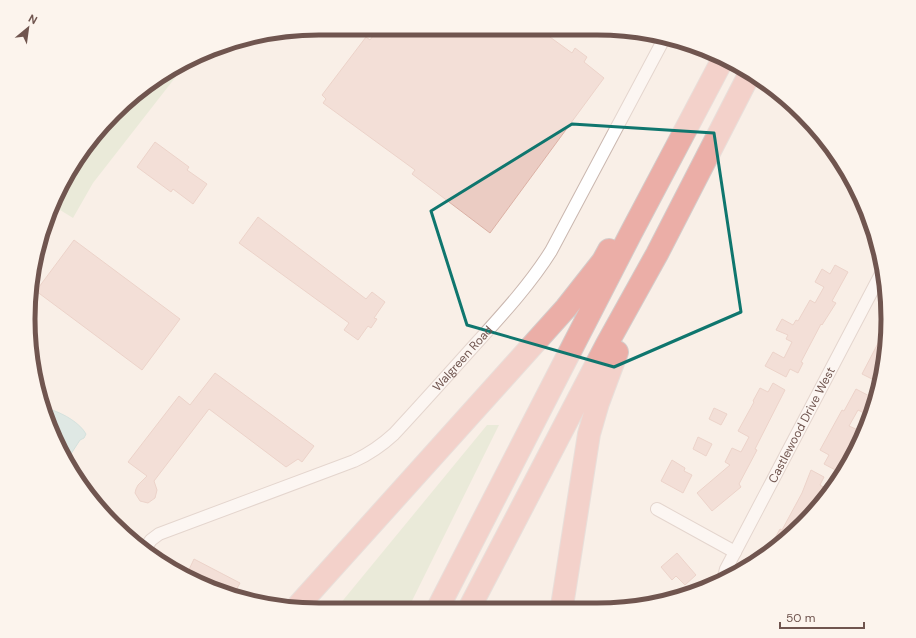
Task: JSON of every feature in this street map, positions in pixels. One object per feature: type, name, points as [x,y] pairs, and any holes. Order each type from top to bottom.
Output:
[{"type":"highway","points":[[441,603],[721,63]]},
{"type":"highway","points":[[473,603],[607,344],[657,254],[747,78]]},
{"type":"highway","points":[[301,602],[566,308],[603,261],[686,128]]},
{"type":"highway","points":[[562,603],[584,462],[591,428],[606,379],[657,254]]},
{"type":"street","name":"Walgreen Road","points":[[147,545],[151,540],[159,534],[354,461],[370,454],[382,446],[485,334],[526,287],[541,267],[555,244],[662,43]]},
{"type":"street","name":"Castlewood Drive West","points":[[725,573],[735,552],[879,290]]},
{"type":"street","points":[[657,510],[735,552]]},
{"type":"highlighted area","points":[[572,124],[714,133],[741,312],[614,367],[467,325],[431,211]]},
{"type":"green space","points":[[180,71],[93,183],[73,218],[58,208],[64,193],[83,161],[105,132],[132,105],[161,83]]},
{"type":"green space","points":[[487,425],[499,425],[411,603],[341,603]]},
{"type":"water","points":[[52,410],[71,419],[80,426],[86,434],[84,438],[80,440],[70,456],[64,445],[50,411]]},
{"type":"building","points":[[374,35],[547,35],[572,53],[575,48],[587,57],[584,62],[604,78],[490,233],[412,174],[415,170],[323,103],[326,99],[322,95],[366,37],[370,40]]},
{"type":"building","points":[[155,142],[189,167],[187,170],[207,184],[193,204],[173,189],[171,192],[137,167]]},
{"type":"building","points":[[258,217],[366,299],[372,292],[385,302],[374,318],[377,319],[371,328],[368,326],[358,340],[344,330],[349,323],[239,243]]},
{"type":"building","points":[[74,240],[180,319],[142,370],[37,290]]},
{"type":"building","points":[[835,265],[848,272],[832,301],[836,303],[822,325],[821,324],[801,362],[803,363],[798,373],[790,369],[786,377],[765,366],[773,352],[784,358],[792,342],[786,339],[788,335],[776,330],[782,319],[793,325],[796,320],[798,321],[810,300],[815,303],[824,287],[815,282],[822,269],[830,274]]},
{"type":"building","points":[[880,340],[879,356],[874,380],[862,374]]},
{"type":"building","points":[[215,373],[314,446],[302,462],[298,459],[286,467],[209,409],[154,481],[157,490],[155,498],[148,503],[140,501],[135,493],[136,489],[147,476],[128,462],[179,396],[190,405]]},
{"type":"building","points":[[773,383],[785,390],[755,449],[757,450],[739,484],[741,487],[712,511],[697,493],[730,465],[725,462],[732,448],[741,452],[749,437],[738,431],[760,388],[768,392]]},
{"type":"building","points":[[856,389],[870,396],[865,413],[858,410],[849,426],[858,430],[837,471],[824,464],[829,455],[820,450],[842,410],[844,411]]},
{"type":"building","points":[[714,408],[727,414],[721,425],[709,419]]},
{"type":"building","points":[[698,437],[712,444],[706,456],[693,449]]},
{"type":"building","points":[[672,460],[685,468],[684,471],[692,475],[683,493],[661,481]]},
{"type":"building","points":[[811,470],[824,477],[820,485],[825,488],[811,506],[798,520],[773,542],[780,529],[782,530],[802,493]]},
{"type":"building","points":[[677,553],[696,575],[685,585],[676,576],[672,580],[661,567]]},
{"type":"building","points":[[194,559],[240,583],[236,590],[188,571]]}]
